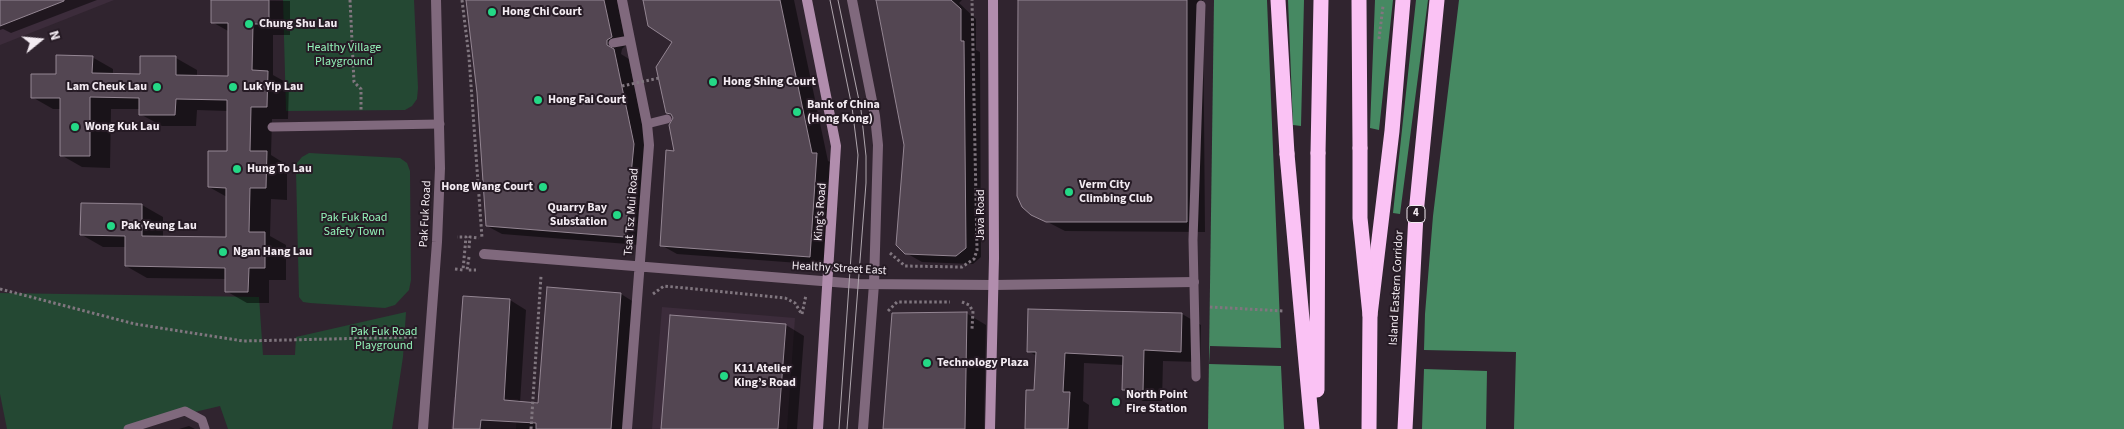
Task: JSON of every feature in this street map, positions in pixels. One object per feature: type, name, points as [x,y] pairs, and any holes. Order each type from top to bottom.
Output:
[{"type":"highway","points":[[1278,0],[1285,134],[1312,429]]},
{"type":"highway","points":[[1316,429],[1320,0]]},
{"type":"highway","points":[[1360,0],[1360,218],[1370,314]]},
{"type":"highway","points":[[1369,429],[1370,314],[1392,131],[1403,0]]},
{"type":"highway","name":"Island Eastern Corridor","points":[[1406,429],[1416,214],[1437,0]]},
{"type":"main road","name":"King's Road","points":[[807,0],[836,146],[829,282],[818,429]]},
{"type":"main road","name":"Java Road","points":[[990,429],[994,285],[993,0]]},
{"type":"street","name":"Pak Fuk Road","points":[[423,429],[437,242],[440,124],[436,0]]},
{"type":"street","name":"Tsat Tsz Mui Road","points":[[622,0],[647,124],[648,167],[627,429]]},
{"type":"street","points":[[852,0],[875,116],[878,145],[874,284],[863,429]]},
{"type":"street","name":"Healthy Street East","points":[[484,254],[874,284],[994,285],[1194,282]]},
{"type":"lane","points":[[1196,377],[1194,282],[1200,4]]},
{"type":"lane","points":[[613,43],[630,40]]},
{"type":"lane","points":[[647,124],[667,119]]},
{"type":"lane","points":[[272,127],[440,124]]},
{"type":"lane","points":[[128,429],[185,411],[202,420],[205,429]]},
{"type":"path","points":[[350,0],[354,82],[360,90],[361,110]]},
{"type":"path","points":[[462,0],[469,57],[480,238],[470,237],[467,270],[476,270]]},
{"type":"path","points":[[888,248],[889,253],[905,266],[962,267],[974,259],[977,250],[972,0]]},
{"type":"path","points":[[622,86],[659,78]]},
{"type":"path","points":[[626,79],[628,88]]},
{"type":"path","points":[[455,269],[463,270],[466,237],[457,237]]},
{"type":"path","points":[[464,253],[469,253]]},
{"type":"path","points":[[531,429],[541,276]]},
{"type":"path","points":[[664,286],[785,298],[795,304],[802,314]]},
{"type":"path","points":[[0,290],[135,324],[243,341],[422,336]]},
{"type":"path","points":[[886,313],[897,302],[964,302],[974,311],[972,330]]},
{"type":"path","points":[[1210,307],[1272,310]]},
{"type":"shaded area","points":[[0,0],[114,0],[0,45]]},
{"type":"shaded area","points":[[1214,0],[2124,0],[2124,429],[1208,429]]},
{"type":"shaded area","name":"K11 Atelier King’s Road","points":[[662,307],[795,318],[787,429],[652,429]]},
{"type":"shaded area","points":[[454,397],[518,399],[516,429],[451,429]]},
{"type":"green space","name":"Healthy Village Playground","points":[[283,0],[414,0],[418,88],[417,99],[412,106],[405,110],[286,111]]},
{"type":"green space","name":"Pak Fuk Road Safety Town","points":[[309,153],[400,158],[407,163],[410,171],[411,280],[409,290],[395,305],[385,308],[310,303],[303,302],[299,297],[296,171],[297,163]]},
{"type":"green space","name":"Pak Fuk Road Playground","points":[[0,293],[259,297],[263,355],[295,355],[296,337],[406,312],[403,357],[392,429],[228,429],[220,406],[123,429],[7,429],[0,394]]},
{"type":"pier","points":[[1267,0],[1288,0],[1293,125],[1301,126],[1304,0],[1375,0],[1370,128],[1379,130],[1393,0],[1416,0],[1393,213],[1400,214],[1428,0],[1459,0],[1433,216],[1424,350],[1516,352],[1514,429],[1486,429],[1487,371],[1424,369],[1422,429],[1284,429],[1281,366],[1209,364],[1210,346],[1281,348]]},
{"type":"building","points":[[0,0],[64,0],[64,1],[0,26]]},
{"type":"building","points":[[211,0],[269,0],[269,24],[253,24],[252,70],[268,71],[267,107],[251,107],[250,151],[267,151],[266,188],[250,188],[249,232],[265,232],[265,268],[249,268],[248,292],[225,292],[225,268],[125,266],[125,236],[80,235],[81,203],[142,204],[142,236],[226,237],[226,188],[208,187],[208,151],[227,151],[227,100],[176,99],[175,115],[139,115],[139,98],[90,97],[90,156],[60,156],[60,98],[31,98],[31,74],[56,74],[56,55],[93,56],[92,73],[140,74],[140,56],[176,56],[176,75],[228,76],[228,23],[211,23]]},
{"type":"building","points":[[466,0],[604,0],[612,37],[607,40],[607,45],[614,49],[634,144],[625,237],[486,226],[477,93]]},
{"type":"building","points":[[643,0],[780,0],[812,153],[817,153],[810,257],[660,246],[666,150],[674,151],[669,125],[673,118],[671,114],[666,113],[656,67],[672,42],[648,26]]},
{"type":"building","points":[[876,0],[951,0],[961,9],[961,41],[964,41],[966,248],[956,256],[905,254],[896,245],[904,145]]},
{"type":"building","points":[[1018,0],[1187,0],[1187,222],[1046,222],[1031,215],[1022,207],[1017,196]]},
{"type":"building","points":[[547,287],[621,293],[611,429],[536,429],[536,423],[481,420],[480,429],[453,429],[463,296],[510,299],[504,400],[538,403]]},
{"type":"building","points":[[1028,309],[1182,313],[1181,352],[1144,350],[1143,391],[1122,390],[1123,356],[1065,353],[1063,392],[1070,392],[1068,429],[1025,429],[1026,390],[1034,390],[1036,352],[1027,352]]},
{"type":"building","name":"Technology Plaza","points":[[967,312],[965,429],[883,429],[892,313]]},
{"type":"building","name":"K11 Atelier King’s Road","points":[[670,315],[786,324],[778,429],[661,429]]},
{"type":"tram line","points":[[830,0],[852,107],[858,155],[839,429]]},
{"type":"tram line","points":[[838,0],[861,110],[866,156],[866,183],[847,429]]},
{"type":"place","name":"Hong Chi Court","points":[[492,12]]},
{"type":"place","name":"Chung Shu Lau","points":[[249,24]]},
{"type":"place","name":"Hong Shing Court","points":[[713,82]]},
{"type":"place","name":"Lam Cheuk Lau","points":[[157,87]]},
{"type":"place","name":"Luk Yip Lau","points":[[233,87]]},
{"type":"place","name":"Hong Fai Court","points":[[538,100]]},
{"type":"place","name":"Bank of China (Hong Kong)","points":[[797,112]]},
{"type":"place","name":"Wong Kuk Lau","points":[[75,127]]},
{"type":"place","name":"Hung To Lau","points":[[237,169]]},
{"type":"place","name":"Hong Wang Court","points":[[543,187]]},
{"type":"place","name":"Verm City Climbing Club","points":[[1069,192]]},
{"type":"place","name":"Quarry Bay Substation","points":[[617,215]]},
{"type":"place","name":"Pak Yeung Lau","points":[[111,226]]},
{"type":"place","name":"Ngan Hang Lau","points":[[223,252]]},
{"type":"place","name":"Technology Plaza","points":[[927,363]]},
{"type":"place","name":"K11 Atelier King’s Road","points":[[724,376]]},
{"type":"place","name":"North Point Fire Station","points":[[1116,402]]}]
